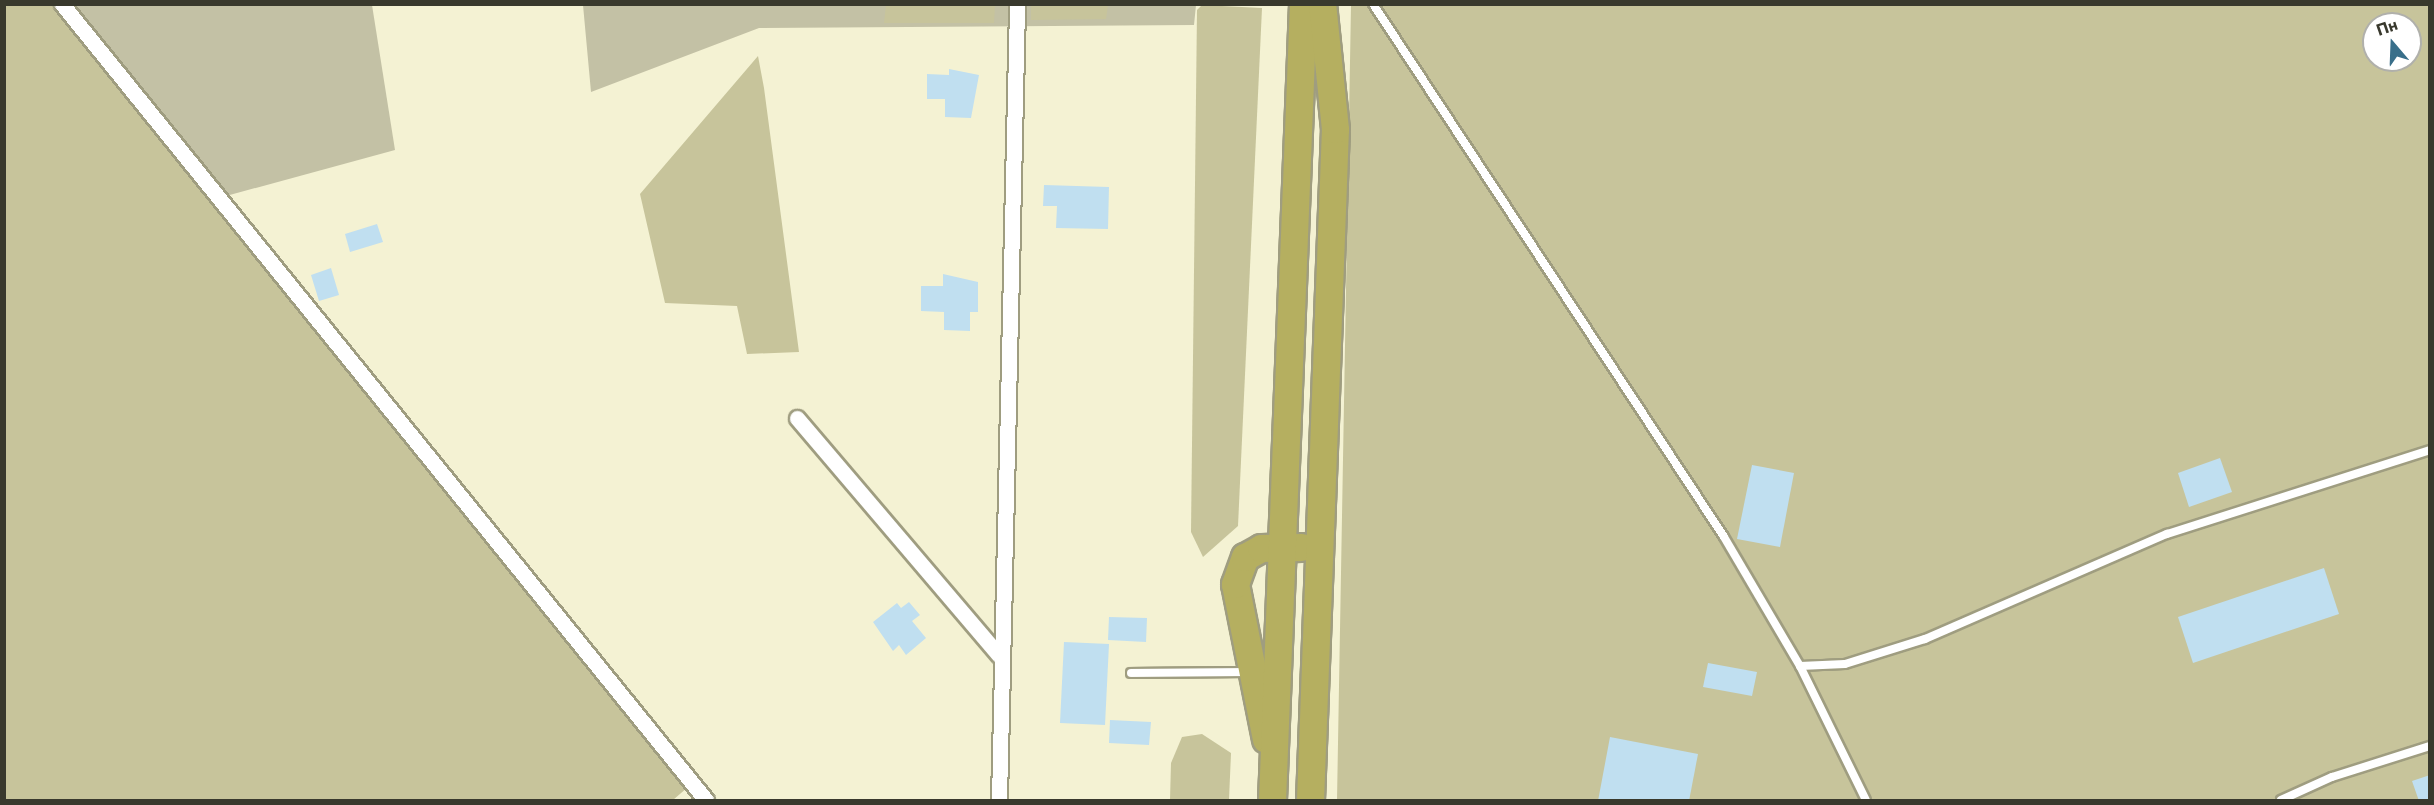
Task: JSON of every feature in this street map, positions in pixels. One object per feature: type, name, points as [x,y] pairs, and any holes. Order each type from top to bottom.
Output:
[{"type":"highway","points":[[1273,788],[1303,4]]},
{"type":"highway","points":[[1310,801],[1335,129],[1322,4]]},
{"type":"highway","points":[[1273,788],[1236,603],[1239,568],[1261,548],[1283,546],[1321,549]]},
{"type":"street","points":[[62,4],[706,801]]},
{"type":"street","points":[[999,801],[999,655],[1017,4]]},
{"type":"street","points":[[797,418],[999,655]]},
{"type":"lane","points":[[1373,4],[1725,537],[1800,666],[1866,801]]},
{"type":"lane","points":[[1800,666],[1845,664],[1925,639],[2167,534],[2430,450]]},
{"type":"lane","points":[[1131,673],[1251,672]]},
{"type":"lane","points":[[2281,801],[2332,777],[2430,746]]},
{"type":"shaded area","points":[[1031,4],[1108,5],[1106,19],[1031,20]]},
{"type":"shaded area","points":[[5,5],[56,5],[688,787],[673,800],[5,800]]},
{"type":"shaded area","points":[[70,5],[372,5],[395,150],[226,196]]},
{"type":"shaded area","points":[[583,5],[1196,5],[1194,25],[759,28],[591,92]]},
{"type":"shaded area","points":[[886,5],[995,5],[994,23],[884,23]]},
{"type":"shaded area","points":[[1202,5],[1262,8],[1238,526],[1203,557],[1191,532],[1197,10]]},
{"type":"shaded area","points":[[1351,5],[2429,5],[2429,800],[1337,800]]},
{"type":"shaded area","points":[[758,56],[799,352],[747,354],[737,306],[665,303],[640,194]]},
{"type":"shaded area","points":[[1202,734],[1231,753],[1229,800],[1170,800],[1171,763],[1182,737]]},
{"type":"building","points":[[949,69],[979,75],[971,118],[945,117],[945,99],[927,99],[927,74],[949,75]]},
{"type":"building","points":[[1044,185],[1109,187],[1108,229],[1056,228],[1057,206],[1043,206]]},
{"type":"building","points":[[377,224],[383,242],[350,252],[345,234]]},
{"type":"building","points":[[331,268],[339,295],[319,301],[311,275]]},
{"type":"building","points":[[943,274],[978,282],[978,312],[970,312],[970,331],[944,330],[944,312],[921,311],[921,286],[943,286]]},
{"type":"building","points":[[2220,458],[2232,492],[2189,507],[2178,473]]},
{"type":"building","points":[[1752,465],[1794,473],[1780,547],[1737,539]]},
{"type":"building","points":[[2324,568],[2339,614],[2193,663],[2178,617]]},
{"type":"building","points":[[909,602],[920,615],[912,621],[926,638],[906,655],[899,645],[893,651],[873,622],[897,603],[901,608]]},
{"type":"building","points":[[1109,617],[1147,618],[1146,642],[1108,640]]},
{"type":"building","points":[[1064,642],[1109,644],[1105,725],[1060,723]]},
{"type":"building","points":[[1708,663],[1757,672],[1752,696],[1703,687]]},
{"type":"building","points":[[1110,720],[1151,722],[1149,745],[1109,743]]},
{"type":"building","points":[[1610,737],[1698,754],[1689,801],[1598,801]]},
{"type":"building","points":[[2430,775],[2430,801],[2419,801],[2412,781]]}]
